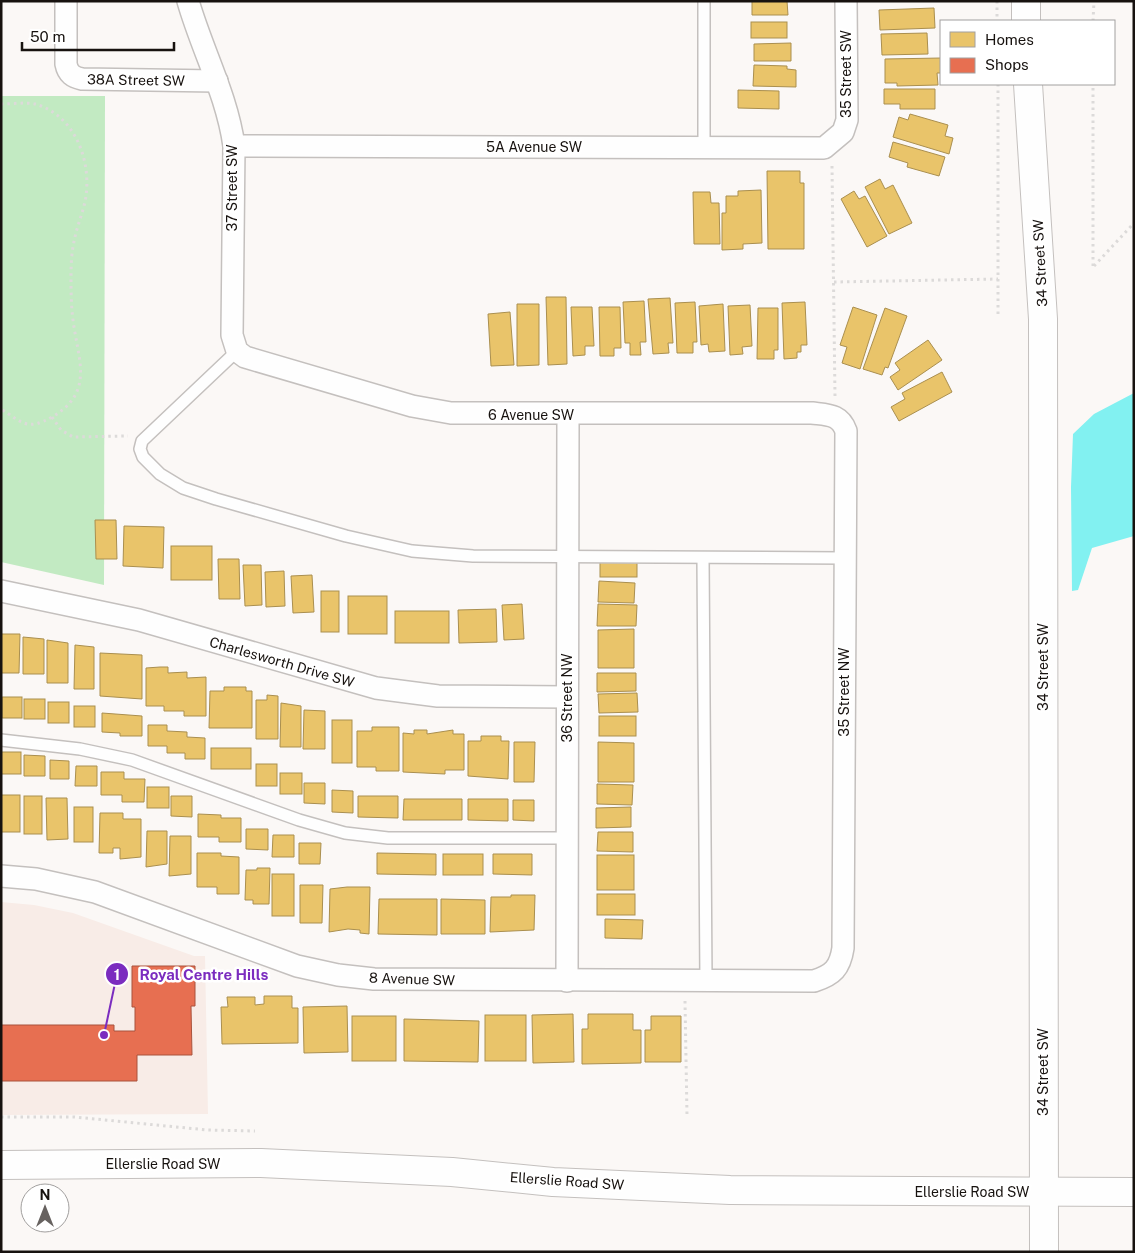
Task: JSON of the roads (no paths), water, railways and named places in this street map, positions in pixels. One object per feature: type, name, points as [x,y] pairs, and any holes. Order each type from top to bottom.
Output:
[{"type":"main road","points":[[1026,1],[1026,20]]},
{"type":"main road","name":"34 Street SW","points":[[1028,85],[1043,319],[1044,1252]]},
{"type":"main road","name":"Ellerslie Road SW","points":[[1,1165],[261,1163],[442,1171],[553,1182],[730,1190],[1134,1192]]},
{"type":"street","name":"38A Street SW","points":[[66,1],[66,64],[67,72],[74,77],[82,80],[217,81]]},
{"type":"street","name":"37 Street SW","points":[[188,1],[196,31],[224,100],[234,146],[232,335],[237,351]]},
{"type":"street","name":"35 Street SW","points":[[832,143],[843,132],[847,120],[846,1]]},
{"type":"street","name":"5A Avenue SW","points":[[234,146],[811,149],[824,148],[832,143]]},
{"type":"street","name":"6 Avenue SW","points":[[237,351],[252,360],[429,410],[472,415],[812,413],[834,416]]},
{"type":"street","name":"36 Street NW","points":[[567,980],[568,415]]},
{"type":"street","name":"35 Street NW","points":[[834,416],[842,420],[846,431],[843,948],[841,960],[836,971]]},
{"type":"street","name":"Charlesworth Drive SW","points":[[1,591],[139,620],[376,688],[438,696],[567,697]]},
{"type":"street","name":"8 Avenue SW","points":[[1,876],[36,880],[95,892],[258,953],[297,966],[338,975],[409,981],[814,981],[828,977],[836,971]]},
{"type":"lane","points":[[704,1],[704,147]]},
{"type":"lane","points":[[237,351],[142,441],[140,449],[143,457],[160,474],[183,488],[346,536],[412,551],[473,556],[845,558]]},
{"type":"lane","points":[[702,558],[706,981]]},
{"type":"lane","points":[[1,740],[80,749],[132,760],[299,820],[345,833],[388,838],[567,838]]},
{"type":"water","points":[[1134,393],[1134,536],[1092,548],[1078,590],[1072,591],[1071,487],[1073,434],[1094,414]]},
{"type":"place","name":"Royal Centre Hills","points":[[104,1035]]}]
